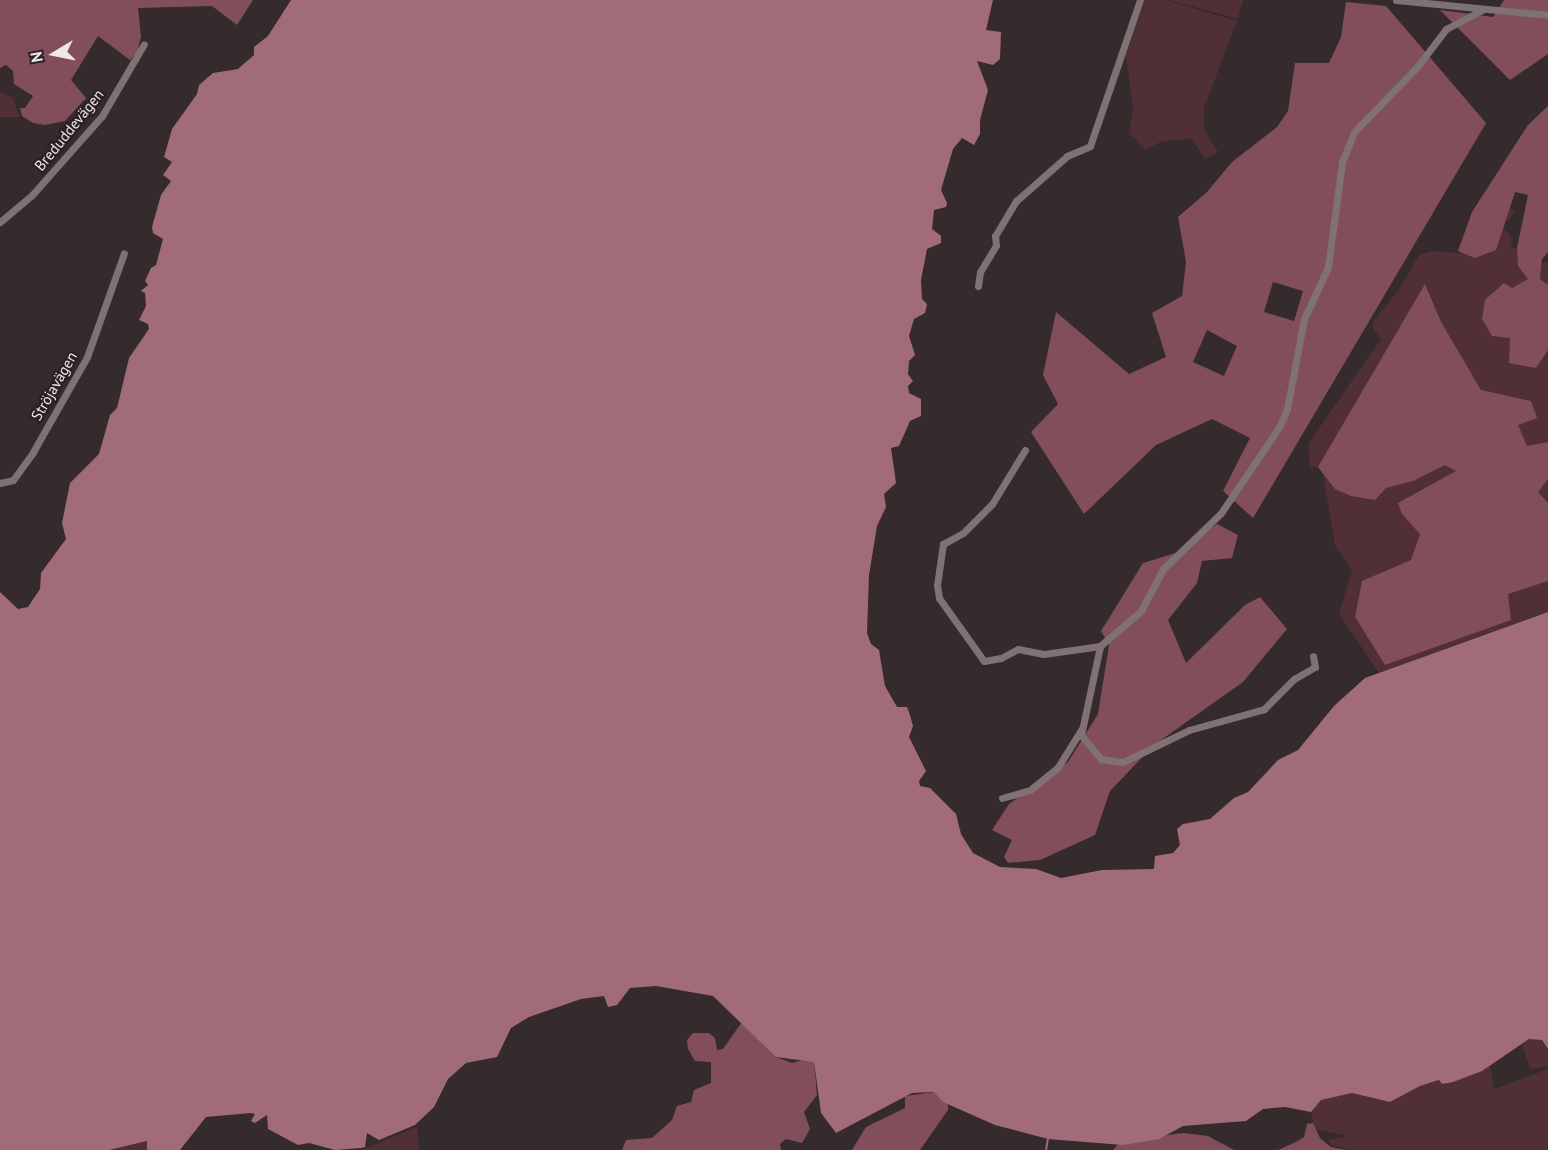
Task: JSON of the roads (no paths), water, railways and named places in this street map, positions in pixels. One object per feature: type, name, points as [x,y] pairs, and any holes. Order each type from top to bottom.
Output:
[{"type":"street","points":[[978,286],[980,272],[994,250],[995,236],[1016,201],[1067,156],[1084,149],[1093,140],[1140,0]]},
{"type":"street","points":[[1396,0],[1548,15]]},
{"type":"street","points":[[1024,450],[992,504],[963,533],[943,544],[937,585],[939,598],[984,660],[1001,658],[1018,649],[1044,654],[1100,646],[1141,611],[1163,569],[1221,513],[1280,426],[1287,409],[1304,318],[1328,267],[1342,162],[1354,132],[1417,67],[1446,29],[1482,10]]},
{"type":"street","name":"Breduddevägen","points":[[0,222],[32,195],[102,116],[144,44]]},
{"type":"street","name":"Ströjavägen","points":[[0,483],[13,480],[33,452],[87,357],[124,253]]},
{"type":"street","points":[[1002,798],[1030,790],[1058,766],[1081,730],[1100,646]]},
{"type":"street","points":[[1081,730],[1084,742],[1101,759],[1122,762],[1189,730],[1263,709],[1294,679],[1315,667],[1313,656]]},
{"type":"waterway","points":[[1046,1150],[1048,1139]]}]
